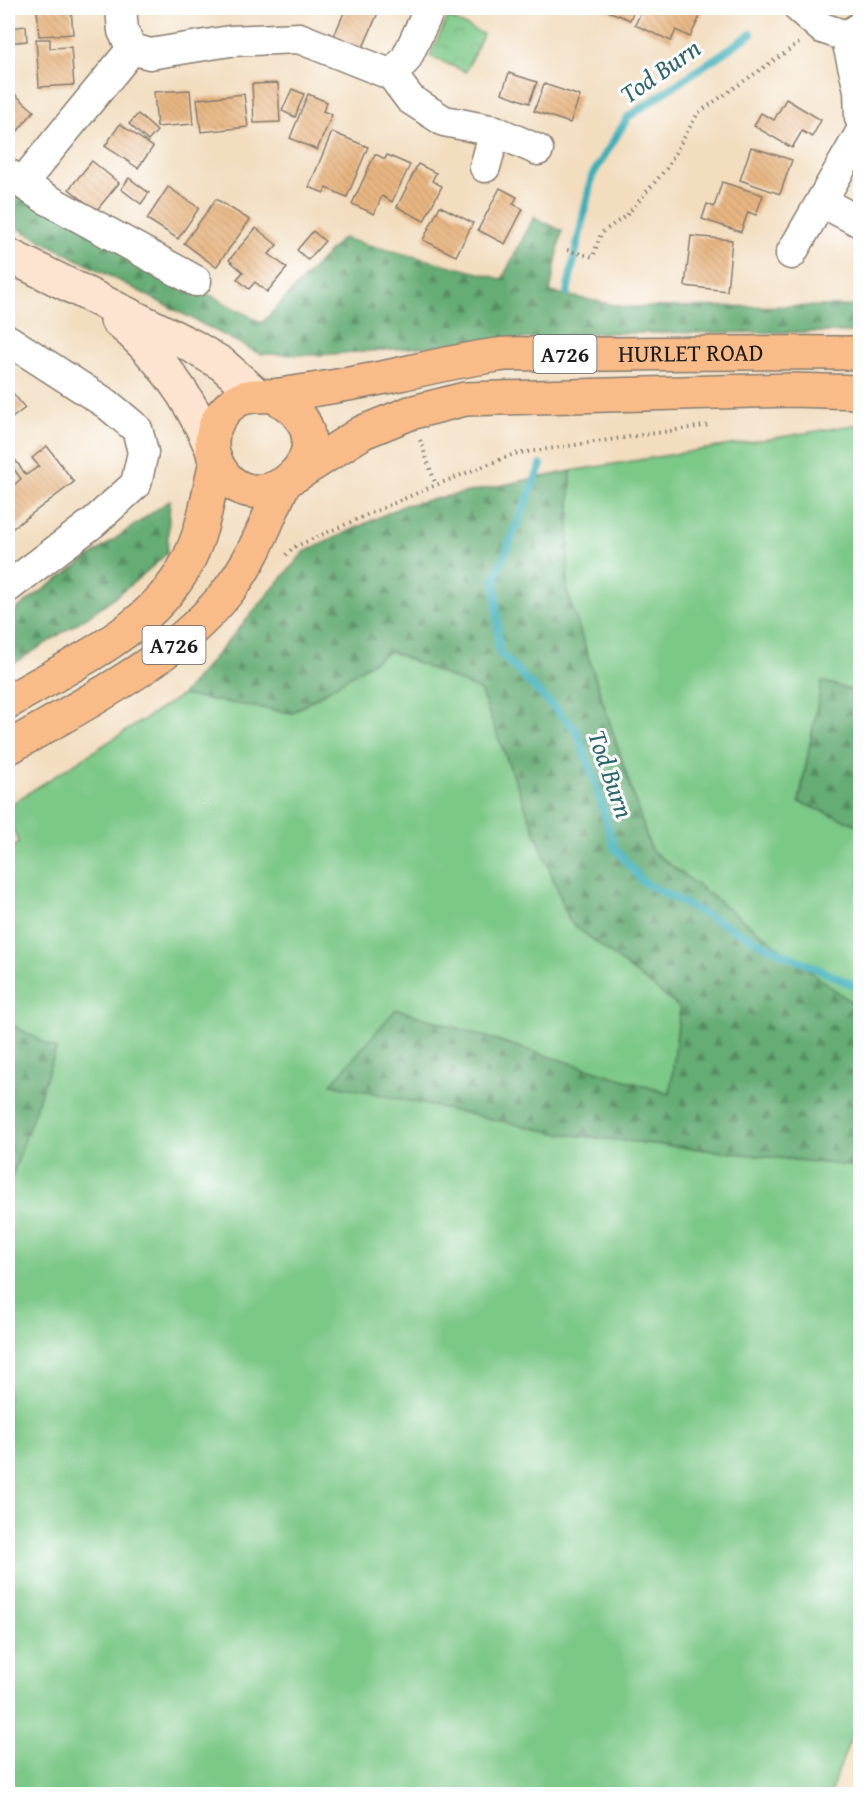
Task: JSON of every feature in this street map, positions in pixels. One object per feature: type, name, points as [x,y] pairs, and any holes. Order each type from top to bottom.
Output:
[{"type":"main road","points":[[8,255],[192,346],[265,395],[288,403],[299,415],[306,430],[308,446],[304,462],[290,480],[269,490],[253,490],[238,486],[226,477],[198,417],[168,372],[130,330],[91,298]]},
{"type":"main road","name":"HURLET ROAD","points":[[265,395],[358,383],[499,354],[861,353]]},
{"type":"main road","name":"HURLET ROAD","points":[[290,480],[363,432],[410,413],[465,399],[792,390],[861,392]]},
{"type":"main road","points":[[214,455],[213,434],[218,419],[228,407],[241,398],[265,395]]},
{"type":"main road","name":"A726","points":[[8,702],[99,649],[132,626],[162,599],[178,579],[193,551],[202,526],[214,455]]},
{"type":"main road","name":"A726","points":[[8,748],[115,685],[163,654],[189,633],[217,604],[246,565],[290,480]]},
{"type":"street","points":[[121,8],[123,31],[132,49],[150,54],[230,41],[299,38],[392,75],[410,99],[444,121],[495,131],[538,150]]},
{"type":"street","points":[[392,75],[406,59],[430,8]]},
{"type":"street","points":[[799,8],[843,30],[859,90],[861,118]]},
{"type":"street","points":[[132,49],[15,178],[43,197],[196,281]]},
{"type":"street","points":[[485,167],[495,131]]},
{"type":"street","points":[[791,254],[861,135]]},
{"type":"street","points":[[822,202],[860,222]]},
{"type":"street","points":[[8,340],[107,404],[136,429],[143,452],[136,484],[94,522],[8,587]]},
{"type":"path","points":[[567,250],[593,257],[601,233],[627,215],[666,169],[698,113],[843,30]]},
{"type":"path","points":[[410,413],[436,485]]},
{"type":"path","points":[[279,564],[294,547],[436,485],[514,454],[716,424]]},
{"type":"green space","points":[[448,17],[483,34],[466,72],[430,56]]},
{"type":"green space","points":[[8,187],[262,323],[342,238],[502,279],[534,217],[562,231],[550,292],[625,307],[860,306],[860,332],[597,333],[320,355],[260,354],[8,223]]},
{"type":"green space","points":[[860,424],[860,693],[822,682],[799,802],[860,826],[860,1009],[651,850],[567,591],[571,471]]},
{"type":"green space","points":[[571,471],[567,591],[651,850],[860,1009],[860,1167],[556,1133],[331,1084],[396,1009],[670,1094],[680,1008],[570,922],[480,690],[390,651],[292,713],[182,695],[304,552],[405,505]]},
{"type":"green space","points":[[170,500],[167,553],[111,600],[8,667],[8,615]]},
{"type":"green space","points":[[390,651],[480,690],[570,921],[680,1008],[670,1094],[396,1009],[556,1133],[860,1167],[860,1713],[830,1794],[8,1794],[8,1188],[56,1049],[8,1023],[8,850],[19,843],[8,817],[8,806],[182,695],[292,713]]},
{"type":"green space","points":[[822,681],[860,693],[860,826],[799,802]]},
{"type":"green space","points":[[8,1023],[56,1049],[8,1188]]},
{"type":"building","points":[[37,8],[71,8],[73,34],[39,36]]},
{"type":"building","points":[[346,8],[380,8],[362,50],[333,38]]},
{"type":"building","points":[[601,8],[635,8],[630,20]]},
{"type":"building","points":[[643,8],[698,8],[703,10],[690,37],[676,30],[671,41],[635,25]]},
{"type":"building","points":[[26,26],[27,41],[8,43],[8,28]]},
{"type":"building","points":[[36,39],[50,39],[50,48],[71,47],[74,85],[39,87]]},
{"type":"building","points":[[509,73],[537,82],[529,103],[502,93]]},
{"type":"building","points":[[278,83],[280,122],[254,123],[252,84]]},
{"type":"building","points":[[544,84],[580,96],[570,123],[534,111]]},
{"type":"building","points":[[292,89],[304,94],[295,117],[282,111]]},
{"type":"building","points":[[10,90],[34,111],[8,143],[8,93]]},
{"type":"building","points":[[190,90],[193,124],[157,127],[154,92]]},
{"type":"building","points":[[244,94],[248,127],[201,132],[197,99]]},
{"type":"building","points":[[308,94],[327,102],[323,111],[332,115],[317,150],[290,138]]},
{"type":"building","points":[[786,99],[821,120],[812,137],[802,131],[792,148],[754,126],[761,113],[774,120]]},
{"type":"building","points":[[138,114],[157,131],[148,141],[129,124]]},
{"type":"building","points":[[120,124],[153,147],[138,168],[105,146]]},
{"type":"building","points":[[332,132],[368,147],[347,197],[326,188],[324,193],[309,187]]},
{"type":"building","points":[[751,147],[792,160],[780,194],[740,180]]},
{"type":"building","points":[[375,154],[385,159],[387,155],[410,165],[392,202],[382,196],[374,214],[352,204]]},
{"type":"building","points":[[92,161],[119,183],[96,211],[69,189]]},
{"type":"building","points":[[418,164],[436,173],[432,181],[442,186],[424,221],[397,207]]},
{"type":"building","points":[[129,178],[149,193],[141,204],[121,189]]},
{"type":"building","points":[[722,182],[763,195],[756,215],[748,212],[741,232],[702,219],[707,204],[714,207]]},
{"type":"building","points":[[168,187],[199,208],[178,239],[147,219]]},
{"type":"building","points":[[500,188],[517,197],[513,204],[523,209],[505,244],[478,230]]},
{"type":"building","points":[[216,199],[250,220],[216,267],[184,243]]},
{"type":"building","points":[[440,206],[473,223],[456,256],[423,240]]},
{"type":"building","points":[[256,228],[277,245],[269,254],[287,268],[267,292],[255,282],[249,289],[237,279],[243,272],[229,260]]},
{"type":"building","points":[[313,231],[325,241],[308,260],[297,250]]},
{"type":"building","points":[[691,236],[732,240],[727,291],[685,286]]},
{"type":"building","points":[[8,387],[25,408],[8,421]]},
{"type":"building","points":[[47,446],[74,482],[9,531],[8,490],[21,479],[8,461],[8,450],[26,475],[39,466],[32,458]]},
{"type":"waterway","name":"Tod Burn","points":[[567,292],[592,176],[628,117],[751,34]]},
{"type":"waterway","name":"Tod Burn","points":[[541,465],[495,578],[499,652],[576,730],[593,775],[614,847],[643,882],[762,944],[860,988]]}]
